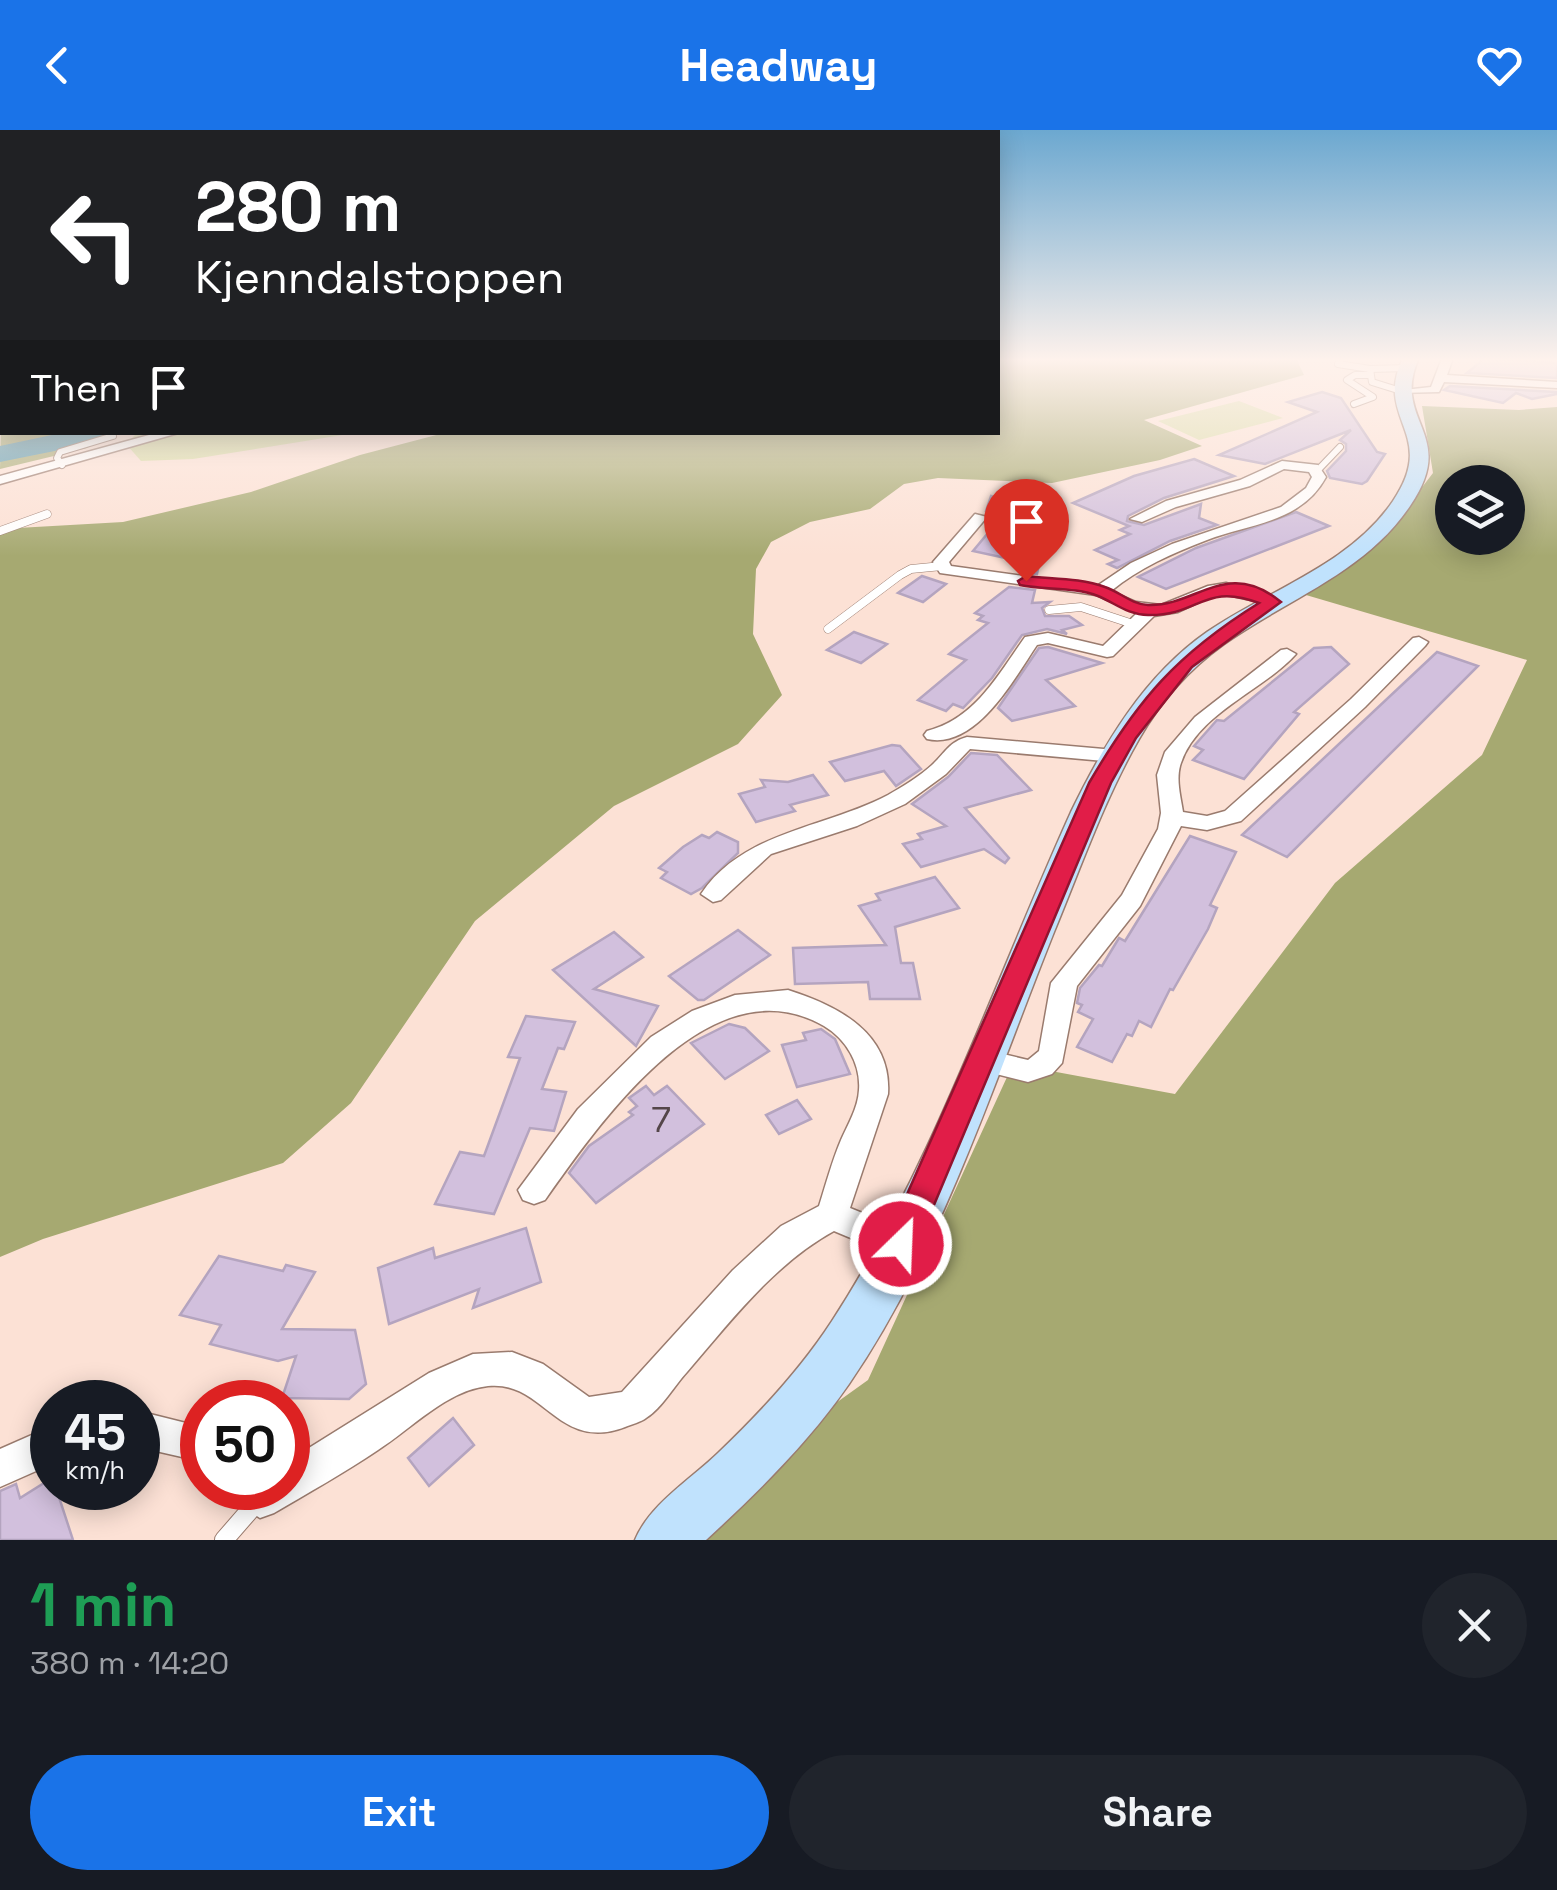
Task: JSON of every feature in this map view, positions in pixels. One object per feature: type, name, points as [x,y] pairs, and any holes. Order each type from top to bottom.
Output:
[{"type":"main road","points":[[664,1540],[794,1414],[848,1341],[901,1244],[1100,783],[1140,715],[1186,663],[1214,639],[1358,553],[1382,529],[1420,470],[1423,451],[1420,424]]},
{"type":"street","points":[[0,480],[165,435]]},
{"type":"street","points":[[1100,590],[1131,569],[1204,536],[1290,506],[1311,492],[1319,477],[1317,471],[1306,466],[1282,466],[1245,483],[1172,504],[1137,519]]},
{"type":"street","points":[[980,517],[946,554],[942,566],[961,574],[1100,590],[1143,618]]},
{"type":"street","points":[[934,735],[943,734],[982,711],[1031,641],[1048,638],[1107,652],[1143,618],[1179,607],[1217,588],[1240,590],[1272,602]]},
{"type":"street","points":[[1173,818],[1206,823],[1233,816],[1419,642]]},
{"type":"street","points":[[982,1060],[1028,1071],[1052,1055],[1064,983],[1130,900],[1173,818],[1168,780],[1175,752],[1287,654]]},
{"type":"street","points":[[713,894],[763,849],[897,799],[939,770],[958,747],[967,743],[1115,756]]},
{"type":"street","points":[[310,1465],[434,1391],[466,1374],[491,1368],[517,1370],[535,1378],[565,1407],[585,1418],[610,1418],[634,1405],[745,1282],[792,1237],[832,1215],[853,1146],[872,1104],[872,1066],[856,1037],[821,1010],[776,998],[734,1002],[711,1012],[655,1052],[582,1125],[534,1190]]},
{"type":"street","points":[[832,1215],[901,1244]]},
{"type":"street","points":[[0,1468],[30,1455]]},
{"type":"lane","points":[[62,464],[57,458],[60,452],[113,436]]},
{"type":"lane","points":[[1317,471],[1324,468],[1340,446]]},
{"type":"lane","points":[[0,531],[47,514]]},
{"type":"lane","points":[[828,630],[910,569],[942,566]]},
{"type":"lane","points":[[1049,610],[1081,607],[1143,618]]},
{"type":"lane","points":[[224,1540],[250,1510]]},
{"type":"green space","points":[[1000,424],[1152,424],[1202,446],[1160,460],[1052,483],[938,478],[904,484],[870,509],[810,522],[771,542],[756,569],[753,634],[782,695],[738,744],[614,806],[475,921],[351,1103],[283,1163],[43,1239],[0,1257],[0,529],[123,522],[251,492],[360,455],[436,435],[1000,435]]},
{"type":"green space","points":[[1164,424],[1261,424],[1199,440]]},
{"type":"green space","points":[[1425,424],[1557,424],[1557,1540],[645,1540],[868,1380],[1013,1064],[1175,1094],[1335,883],[1482,755],[1527,660],[1306,595],[1380,542],[1433,473]]},
{"type":"green space","points":[[1,435],[109,435],[87,448],[0,469]]},
{"type":"green space","points":[[135,435],[343,435],[193,459],[141,461],[126,444]]},
{"type":"building","points":[[1290,424],[1358,424],[1377,452],[1385,454],[1362,484],[1330,478],[1327,471],[1346,451],[1346,444],[1340,440],[1351,430],[1265,464],[1219,455]]},
{"type":"building","points":[[1194,459],[1234,476],[1164,498],[1128,516],[1127,521],[1144,525],[1201,504],[1199,518],[1217,525],[1170,541],[1117,568],[1108,564],[1118,560],[1095,550],[1130,534],[1120,530],[1129,526],[1073,503],[1134,476]]},
{"type":"building","points":[[991,496],[1055,518],[1058,542],[986,511]]},
{"type":"building","points":[[1296,512],[1329,526],[1166,589],[1138,577],[1196,548]]},
{"type":"building","points":[[993,527],[1039,564],[1037,574],[1028,573],[1038,565],[973,551]]},
{"type":"building","points":[[922,576],[946,584],[923,602],[898,593]]},
{"type":"building","points":[[1009,587],[1035,590],[1032,603],[1050,602],[1042,608],[1045,616],[1069,616],[1082,625],[1062,630],[1067,634],[1047,629],[1022,635],[992,678],[963,708],[953,704],[946,711],[918,700],[966,660],[949,654],[988,623],[978,620],[983,616],[975,613]]},
{"type":"building","points":[[854,632],[887,644],[861,663],[827,650]]},
{"type":"building","points":[[1048,647],[1102,663],[1046,680],[1075,706],[1012,721],[998,708],[1039,648]]},
{"type":"building","points":[[1331,647],[1349,664],[1294,712],[1299,714],[1244,779],[1193,760],[1203,750],[1194,746],[1217,720],[1224,721],[1314,648]]},
{"type":"building","points":[[1437,652],[1478,666],[1287,857],[1242,835]]},
{"type":"building","points":[[900,746],[921,769],[896,786],[884,771],[845,781],[830,762]]},
{"type":"building","points":[[971,753],[997,755],[1031,790],[965,808],[1009,858],[1005,863],[984,849],[921,867],[903,844],[922,839],[918,834],[946,826],[912,804],[948,777]]},
{"type":"building","points":[[813,775],[828,795],[790,805],[795,811],[756,822],[739,794],[765,787],[761,780],[788,782]]},
{"type":"building","points":[[717,832],[738,842],[738,853],[702,888],[691,894],[661,878],[667,872],[659,868],[683,847],[702,835],[709,838]]},
{"type":"building","points":[[1190,836],[1236,852],[1210,905],[1217,908],[1208,929],[1151,1027],[1139,1021],[1112,1062],[1077,1047],[1093,1019],[1078,1012],[1082,1005],[1077,1003],[1080,988],[1102,966],[1119,938],[1125,941]]},
{"type":"building","points":[[935,877],[959,908],[895,927],[901,963],[913,963],[920,999],[870,999],[868,982],[795,984],[793,948],[886,945],[859,906],[880,900],[876,894]]},
{"type":"building","points":[[738,930],[770,955],[704,1000],[698,1000],[669,976]]},
{"type":"building","points":[[614,932],[643,957],[594,989],[658,1006],[636,1046],[553,970]]},
{"type":"building","points":[[526,1016],[575,1022],[564,1049],[558,1048],[542,1089],[566,1092],[554,1131],[530,1128],[494,1214],[435,1204],[460,1152],[484,1156],[520,1058],[508,1057]]},
{"type":"building","points":[[729,1024],[745,1028],[769,1051],[725,1079],[691,1043]]},
{"type":"building","points":[[821,1029],[835,1039],[850,1074],[797,1087],[782,1045],[806,1040],[803,1033]]},
{"type":"building","points":[[646,1086],[654,1095],[667,1086],[704,1124],[596,1203],[569,1173],[589,1146],[633,1115],[629,1112],[637,1106],[629,1098]]},
{"type":"building","points":[[797,1100],[811,1119],[779,1134],[766,1115]]},
{"type":"building","points":[[526,1228],[541,1282],[473,1308],[479,1289],[389,1324],[378,1268],[433,1248],[435,1258]]},
{"type":"building","points":[[219,1256],[283,1271],[286,1265],[315,1272],[282,1329],[355,1330],[366,1384],[349,1399],[310,1398],[310,1380],[288,1380],[296,1356],[278,1361],[210,1344],[221,1325],[180,1315]]},
{"type":"building","points":[[453,1418],[474,1445],[429,1486],[408,1458]]},
{"type":"building","points":[[16,1484],[20,1498],[30,1492],[30,1510],[63,1510],[73,1540],[0,1540],[0,1491]]},
{"type":"waterway","points":[[0,454],[94,435]]},
{"type":"route","points":[[901,1244],[1100,783],[1126,736],[1186,663],[1214,639],[1272,602],[1240,590],[1217,588],[1179,607],[1156,611],[1123,604],[1100,590],[1026,581]]}]
